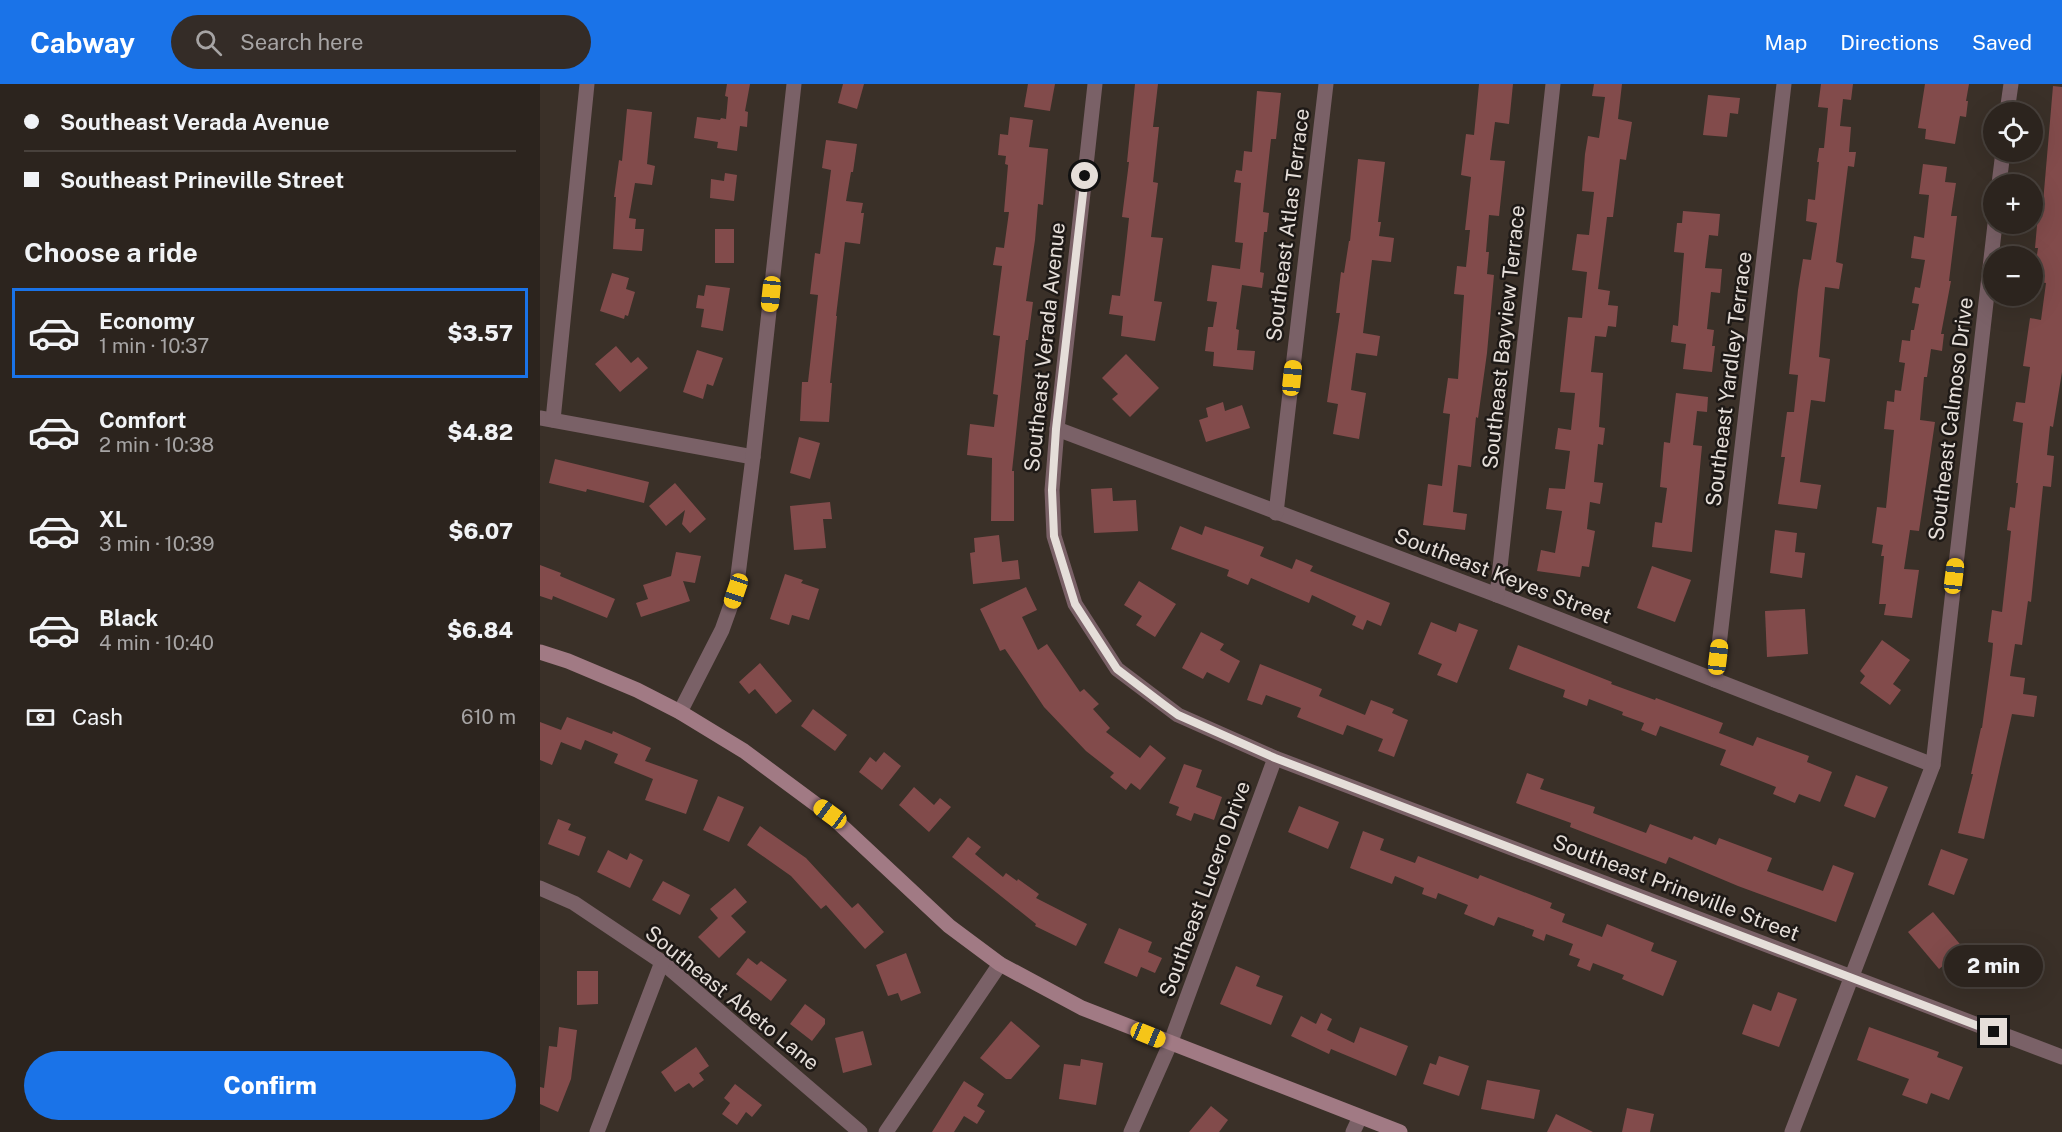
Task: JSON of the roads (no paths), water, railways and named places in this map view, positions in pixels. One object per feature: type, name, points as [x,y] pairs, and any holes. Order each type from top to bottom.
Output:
[{"type":"street","points":[[587,84],[547,419],[753,457]]},
{"type":"street","points":[[680,712],[722,630],[736,591],[794,84]]},
{"type":"street","name":"Southeast Verada Avenue","points":[[1095,84],[1056,429],[1052,490],[1054,536],[1075,604],[1117,669],[1178,715],[1275,758]]},
{"type":"street","name":"Southeast Atlas Terrace","points":[[1276,513],[1326,84]]},
{"type":"street","name":"Southeast Bayview Terrace","points":[[1497,595],[1553,84]]},
{"type":"street","name":"Southeast Yardley Terrace","points":[[1715,680],[1784,84]]},
{"type":"street","points":[[2008,102],[2011,84]]},
{"type":"street","name":"Southeast Calmoso Drive","points":[[1792,1132],[1933,765],[1994,234]]},
{"type":"street","name":"Southeast Keyes Street","points":[[1056,429],[1497,595],[1933,765]]},
{"type":"street","points":[[540,652],[638,690],[680,712],[744,752],[830,814],[949,926],[1000,964],[1082,1008],[1400,1132]]},
{"type":"street","name":"Southeast Prineville Street","points":[[1275,758],[2062,1058]]},
{"type":"street","name":"Southeast Lucero Drive","points":[[1131,1132],[1170,1044],[1275,758]]},
{"type":"street","name":"Southeast Abeto Lane","points":[[540,888],[574,903],[662,962],[860,1132]]},
{"type":"street","points":[[597,1132],[662,962]]},
{"type":"street","points":[[886,1132],[1000,964]]},
{"type":"street","points":[[1353,1132],[1360,1117]]}]
